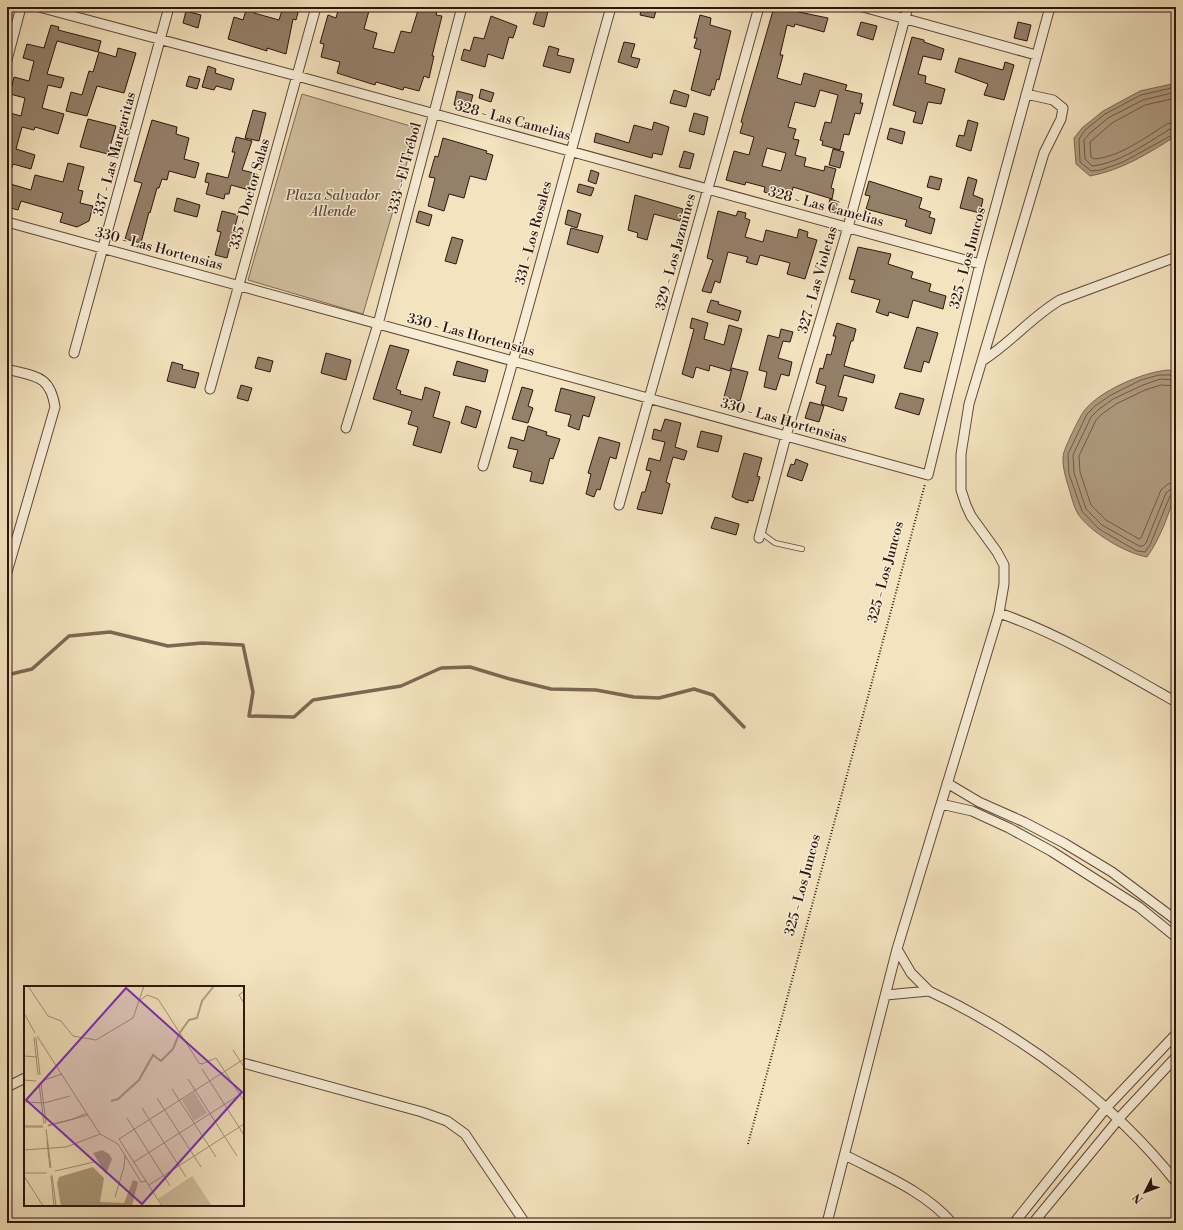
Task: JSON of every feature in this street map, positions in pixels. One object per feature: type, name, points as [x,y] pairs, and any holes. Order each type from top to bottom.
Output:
[{"type":"street","points":[[7,60],[21,7]]},
{"type":"street","name":"328 - Las Camelias","points":[[39,7],[297,76],[980,264]]},
{"type":"street","name":"337 - Las Margaritas","points":[[74,353],[169,7]]},
{"type":"street","name":"335 - Doctor Salas","points":[[210,389],[316,7]]},
{"type":"street","name":"333 - El Trébol","points":[[346,428],[378,324],[462,7]]},
{"type":"street","name":"331 - Los Rosales","points":[[483,466],[514,361],[570,151],[611,7]]},
{"type":"street","name":"329 - Los Jazmines","points":[[619,505],[651,398],[759,7]]},
{"type":"street","points":[[863,7],[1036,55]]},
{"type":"street","name":"327 - Las Violetas","points":[[760,535],[786,436],[848,227],[908,7]]},
{"type":"street","name":"325 - Los Juncos","points":[[928,475],[980,264],[1050,7]]},
{"type":"street","points":[[827,1223],[897,949],[999,613],[1004,584],[1004,565],[997,552],[971,516],[961,490],[961,454],[965,425],[982,361],[1044,153],[1061,119],[1063,108],[1052,100],[1026,94]]},
{"type":"street","name":"330 - Las Hortensias","points":[[7,222],[928,475]]},
{"type":"street","points":[[982,361],[1004,346],[1044,309],[1060,300],[1176,257]]},
{"type":"street","points":[[7,369],[44,380],[51,390],[55,407],[7,572]]},
{"type":"street","points":[[999,613],[1016,619],[1072,646],[1176,702]]},
{"type":"street","points":[[947,783],[979,802],[1024,822],[1071,847],[1112,872],[1176,920]]},
{"type":"street","points":[[941,804],[972,811],[1009,828],[1051,851],[1139,907],[1176,937]]},
{"type":"street","points":[[897,949],[910,973],[929,991],[978,1015],[1023,1043],[1106,1108],[1176,1182]]},
{"type":"street","points":[[886,995],[929,991]]},
{"type":"street","points":[[1014,1223],[1106,1108],[1176,1034]]},
{"type":"street","points":[[1033,1223],[1118,1120],[1176,1057]]},
{"type":"street","points":[[244,1063],[422,1112],[447,1121],[465,1134],[525,1223]]},
{"type":"street","points":[[7,1087],[24,1078]]},
{"type":"street","points":[[845,1155],[897,1182],[936,1208],[950,1221],[958,1223]]},
{"type":"lane","points":[[760,535],[775,543],[802,549]]},
{"type":"path","name":"325 - Los Juncos","points":[[748,1144],[928,475]]},
{"type":"green space","name":"Plaza Salvador Allende","points":[[302,94],[417,128],[363,314],[248,280]]},
{"type":"water","points":[[1176,83],[1176,136],[1156,149],[1113,170],[1090,176],[1076,164],[1074,138],[1082,128],[1103,111],[1140,91]]},
{"type":"water","points":[[1168,370],[1176,371],[1176,487],[1165,523],[1157,541],[1147,557],[1138,555],[1109,541],[1091,528],[1078,514],[1073,504],[1063,464],[1063,456],[1067,443],[1079,419],[1084,411],[1100,396],[1122,384],[1146,374]]},
{"type":"building","points":[[247,7],[256,7],[254,13],[279,20],[283,7],[299,9],[296,20],[293,19],[286,54],[267,48],[267,51],[228,39],[234,17],[243,20]]},
{"type":"building","points":[[339,7],[358,10],[358,7],[370,7],[364,29],[377,33],[373,48],[394,53],[401,31],[411,33],[419,7],[438,7],[436,15],[442,16],[432,56],[434,56],[429,78],[424,76],[419,91],[404,87],[403,90],[376,82],[375,85],[337,73],[340,62],[321,57],[324,44],[320,43],[328,15],[336,18]]},
{"type":"building","points":[[538,7],[549,7],[544,27],[533,24]]},
{"type":"building","points":[[642,7],[657,7],[654,18],[640,15]]},
{"type":"building","points":[[774,7],[828,18],[824,32],[795,24],[794,27],[787,25],[780,55],[783,55],[777,78],[801,85],[804,73],[847,85],[845,90],[862,94],[860,103],[863,103],[860,114],[855,113],[849,135],[844,134],[840,150],[822,145],[823,141],[820,140],[825,122],[831,123],[838,95],[820,90],[815,107],[795,102],[788,127],[796,129],[793,139],[799,140],[795,155],[806,158],[804,166],[824,171],[825,166],[836,169],[831,188],[834,189],[832,199],[793,187],[792,193],[777,190],[776,195],[764,192],[765,187],[746,182],[745,185],[726,180],[734,151],[749,155],[754,137],[740,133],[743,123],[741,122]],"holes":[[[767,148],[786,153],[781,171],[762,166]]]},
{"type":"building","points":[[186,11],[201,15],[198,28],[183,23]]},
{"type":"building","points":[[700,15],[711,18],[710,25],[731,31],[719,80],[717,79],[714,90],[712,89],[710,96],[691,90],[701,50],[694,48],[697,38],[694,38]]},
{"type":"building","points":[[491,16],[517,26],[513,38],[509,37],[503,59],[488,54],[485,67],[461,60],[464,49],[470,51],[474,37],[484,39]]},
{"type":"building","points":[[861,22],[877,26],[873,40],[857,35]]},
{"type":"building","points":[[1018,22],[1031,25],[1027,41],[1014,38]]},
{"type":"building","points":[[51,25],[59,27],[58,30],[101,41],[98,52],[57,41],[47,74],[64,78],[61,88],[48,85],[42,108],[64,114],[58,134],[35,127],[34,130],[22,127],[16,149],[35,155],[31,169],[13,164],[10,174],[7,174],[7,126],[10,113],[21,116],[25,98],[10,94],[14,77],[29,81],[34,61],[23,58],[27,44],[44,48]]},
{"type":"building","points":[[912,37],[924,40],[924,42],[944,49],[941,60],[923,56],[918,74],[926,76],[925,83],[945,89],[941,104],[928,102],[922,124],[913,122],[916,112],[893,105]]},
{"type":"building","points":[[624,42],[635,44],[631,57],[640,59],[637,68],[618,62]]},
{"type":"building","points":[[549,46],[559,49],[557,55],[574,59],[570,73],[543,66]]},
{"type":"building","points":[[118,48],[136,53],[124,93],[97,86],[87,116],[66,111],[71,92],[82,95],[89,71],[93,72],[99,52],[116,57]]},
{"type":"building","points":[[959,58],[1003,70],[1005,62],[1014,65],[1004,100],[984,95],[988,84],[955,72]]},
{"type":"building","points":[[208,66],[216,69],[215,73],[234,79],[231,90],[216,86],[214,90],[202,87]]},
{"type":"building","points":[[189,76],[200,79],[197,89],[186,86]]},
{"type":"building","points":[[481,89],[494,93],[491,102],[479,98]]},
{"type":"building","points":[[674,90],[689,95],[686,107],[670,103]]},
{"type":"building","points":[[457,91],[473,95],[469,109],[454,105]]},
{"type":"building","points":[[253,110],[266,113],[259,141],[245,138]]},
{"type":"building","points":[[694,113],[708,117],[704,135],[689,131]]},
{"type":"building","points":[[88,119],[116,126],[108,154],[80,147]]},
{"type":"building","points":[[152,120],[177,127],[176,134],[189,138],[184,159],[199,163],[195,178],[169,171],[167,180],[162,179],[159,188],[157,188],[150,213],[149,212],[141,243],[125,239],[142,183],[134,181]]},
{"type":"building","points":[[968,120],[978,123],[971,151],[956,146],[959,135],[964,136]]},
{"type":"building","points":[[654,122],[669,127],[662,155],[653,153],[652,158],[594,142],[596,133],[629,143],[634,125],[652,130]]},
{"type":"building","points":[[890,128],[905,132],[902,144],[887,139]]},
{"type":"building","points":[[236,137],[252,141],[242,170],[257,174],[253,191],[231,185],[229,194],[225,194],[224,199],[206,194],[209,183],[205,182],[207,173],[228,178],[235,152],[232,152]]},
{"type":"building","points":[[443,138],[487,151],[486,153],[493,155],[486,180],[470,176],[464,198],[449,194],[444,211],[428,206],[435,178],[429,177],[435,156],[438,157]]},
{"type":"building","points":[[833,149],[844,152],[840,168],[829,165]]},
{"type":"building","points":[[684,151],[694,154],[690,169],[679,167]]},
{"type":"building","points":[[68,163],[84,167],[78,190],[83,191],[80,203],[93,206],[89,221],[77,227],[60,222],[63,213],[21,201],[18,210],[7,207],[7,183],[31,190],[35,175],[63,182]]},
{"type":"building","points":[[591,170],[599,173],[596,184],[588,181]]},
{"type":"building","points":[[930,176],[942,179],[939,190],[927,187]]},
{"type":"building","points":[[968,177],[977,180],[973,195],[983,199],[980,213],[960,208]]},
{"type":"building","points":[[869,181],[922,198],[919,208],[931,212],[929,217],[935,219],[931,234],[905,226],[907,220],[866,209],[870,196],[865,195]]},
{"type":"building","points":[[579,184],[594,188],[591,196],[577,192]]},
{"type":"building","points":[[635,195],[683,209],[680,221],[654,214],[647,240],[637,237],[638,233],[628,230]]},
{"type":"building","points":[[177,198],[200,205],[197,217],[174,211]]},
{"type":"building","points":[[830,199],[839,202],[836,211],[828,208]]},
{"type":"building","points":[[568,210],[581,214],[577,228],[565,224]]},
{"type":"building","points":[[222,211],[238,215],[227,258],[215,255],[221,232],[217,231]]},
{"type":"building","points":[[419,211],[432,215],[429,226],[416,222]]},
{"type":"building","points":[[718,211],[736,216],[738,211],[746,213],[745,218],[750,220],[745,237],[763,242],[766,230],[797,238],[799,229],[808,232],[807,237],[817,240],[805,279],[787,274],[790,263],[760,255],[757,265],[746,262],[748,257],[728,252],[720,283],[715,281],[711,293],[702,291],[713,260],[707,258]]},
{"type":"building","points":[[571,228],[603,236],[598,253],[567,244]]},
{"type":"building","points":[[452,237],[463,240],[456,264],[445,261]]},
{"type":"building","points":[[858,247],[891,254],[888,264],[913,272],[911,278],[931,284],[929,291],[946,296],[943,309],[913,300],[908,318],[889,312],[888,316],[876,312],[880,300],[851,292],[855,280],[849,279]]},
{"type":"building","points":[[711,300],[719,302],[718,304],[741,311],[738,321],[707,312]]},
{"type":"building","points":[[692,318],[708,323],[704,339],[724,345],[729,325],[742,329],[730,371],[710,365],[709,371],[696,367],[693,378],[682,374],[694,329],[690,328]]},
{"type":"building","points":[[837,323],[856,329],[844,366],[875,375],[873,383],[844,375],[838,396],[847,398],[843,411],[821,404],[826,386],[816,383],[820,368],[823,369],[827,354],[831,355],[836,336],[833,336]]},
{"type":"building","points":[[917,327],[938,333],[929,363],[924,361],[921,372],[904,368]]},
{"type":"building","points":[[781,329],[793,332],[790,342],[783,341],[778,358],[792,362],[789,376],[781,374],[776,390],[764,387],[767,372],[759,370],[768,335],[779,338]]},
{"type":"building","points":[[390,345],[409,350],[396,389],[401,391],[400,394],[422,400],[425,387],[440,392],[433,417],[450,422],[441,453],[413,445],[418,427],[408,424],[412,411],[373,399]]},
{"type":"building","points":[[326,353],[351,360],[346,380],[321,373]]},
{"type":"building","points":[[258,357],[273,361],[270,372],[255,368]]},
{"type":"building","points":[[457,361],[488,370],[485,382],[453,375]]},
{"type":"building","points":[[172,362],[183,365],[182,369],[199,373],[195,388],[167,381]]},
{"type":"building","points":[[732,368],[748,372],[740,401],[724,397]]},
{"type":"building","points":[[241,385],[252,388],[248,401],[237,398]]},
{"type":"building","points":[[522,387],[533,390],[528,406],[533,408],[528,423],[512,419]]},
{"type":"building","points":[[561,388],[595,397],[589,417],[583,415],[579,430],[568,426],[571,415],[555,411]]},
{"type":"building","points":[[900,393],[924,399],[919,415],[895,408]]},
{"type":"building","points":[[810,402],[824,406],[819,422],[805,418]]},
{"type":"building","points":[[466,406],[481,411],[476,428],[461,423]]},
{"type":"building","points":[[665,419],[681,423],[675,447],[687,451],[684,460],[673,457],[666,482],[670,484],[662,514],[637,509],[642,492],[645,492],[651,471],[646,470],[649,458],[660,461],[665,442],[652,439],[654,429],[661,431]]},
{"type":"building","points":[[528,426],[547,432],[546,435],[560,439],[553,459],[550,458],[543,484],[530,481],[532,472],[513,467],[518,450],[508,448],[511,437],[524,441]]},
{"type":"building","points":[[701,431],[722,436],[718,452],[697,447]]},
{"type":"building","points":[[599,437],[620,443],[616,459],[610,457],[600,490],[597,489],[594,497],[586,494],[591,474],[588,473]]},
{"type":"building","points":[[744,453],[762,458],[757,476],[760,477],[753,501],[748,500],[748,503],[732,497]]},
{"type":"building","points":[[796,459],[808,464],[802,481],[787,476],[791,464],[794,465]]},
{"type":"building","points":[[715,517],[739,524],[736,535],[711,528]]},
{"type":"waterway","points":[[7,675],[32,669],[69,636],[110,632],[168,646],[202,643],[243,645],[253,692],[249,716],[294,717],[313,700],[401,686],[441,668],[470,667],[551,689],[596,690],[634,697],[659,698],[694,689],[713,695],[744,727]]}]
